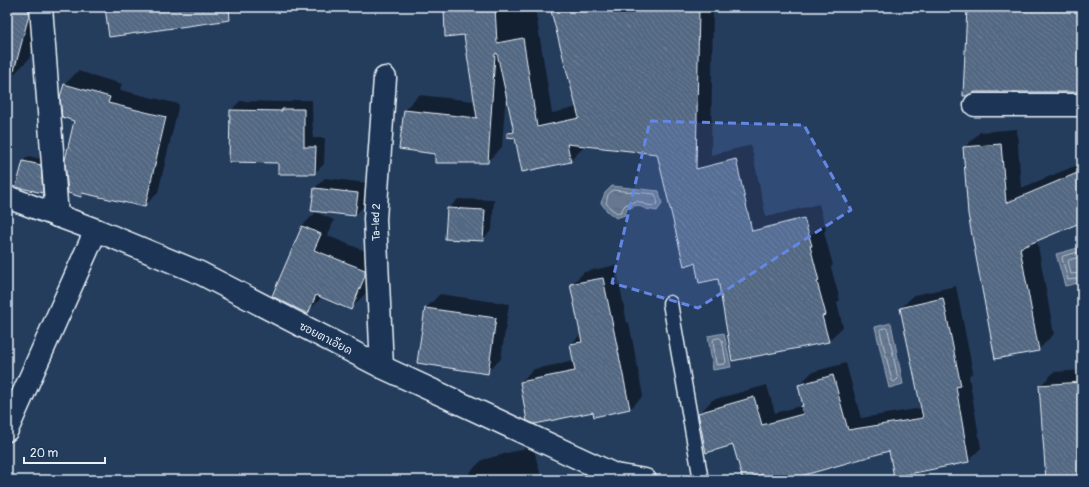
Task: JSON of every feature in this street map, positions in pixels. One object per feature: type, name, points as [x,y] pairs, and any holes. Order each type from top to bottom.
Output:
[{"type":"street","points":[[41,7],[57,216]]},
{"type":"street","name":"Ta-Ied 2","points":[[382,367],[375,220],[386,78]]},
{"type":"street","points":[[975,104],[1082,105]]},
{"type":"street","name":"ซอยตาเอียด","points":[[7,197],[96,230],[200,273],[382,367],[616,477],[645,480]]},
{"type":"street","points":[[7,430],[96,230]]},
{"type":"lane","points":[[670,303],[701,480]]},
{"type":"highlighted area","points":[[650,121],[804,125],[851,210],[698,308],[612,283]]},
{"type":"water","points":[[612,186],[659,191],[662,204],[657,211],[646,209],[637,205],[627,209],[625,215],[616,218],[607,211],[601,203],[605,193]]},
{"type":"water","points":[[1082,247],[1082,282],[1065,286],[1056,254]]},
{"type":"water","points":[[891,323],[903,384],[889,388],[875,327]]},
{"type":"water","points":[[724,333],[731,367],[713,370],[708,336]]},
{"type":"building","points":[[7,7],[29,7],[29,15],[14,71],[7,70]]},
{"type":"building","points":[[105,7],[229,7],[230,20],[109,37]]},
{"type":"building","points":[[444,7],[495,7],[497,43],[523,38],[537,127],[579,118],[550,7],[699,7],[696,169],[736,159],[752,231],[804,218],[812,246],[810,246],[819,281],[817,282],[826,315],[822,316],[829,342],[732,361],[718,279],[699,283],[695,263],[684,266],[657,154],[567,144],[571,162],[522,172],[515,138],[507,137],[507,133],[514,132],[497,53],[495,54],[488,163],[435,163],[435,154],[399,149],[404,110],[477,118],[464,35],[445,37]]},
{"type":"building","points":[[967,7],[1082,7],[1082,92],[975,92],[967,96],[963,96]]},
{"type":"building","points":[[64,84],[110,97],[108,103],[166,117],[145,207],[82,193],[81,197],[68,193],[65,160],[74,121],[62,117],[60,97]]},
{"type":"building","points":[[282,109],[304,109],[304,147],[316,147],[315,174],[278,174],[278,163],[229,162],[230,110],[282,111]]},
{"type":"building","points":[[1001,144],[1006,203],[1082,171],[1082,222],[1020,248],[1039,351],[995,359],[968,214],[963,147]]},
{"type":"building","points":[[23,161],[41,165],[43,193],[16,187]]},
{"type":"building","points":[[314,188],[358,193],[355,216],[311,211]]},
{"type":"building","points":[[447,208],[485,210],[483,241],[445,239]]},
{"type":"building","points":[[302,226],[321,234],[314,250],[365,270],[365,276],[351,310],[316,295],[308,314],[272,296]]},
{"type":"building","points":[[603,278],[630,409],[594,417],[593,412],[535,424],[527,421],[520,382],[575,371],[570,344],[582,342],[570,284]]},
{"type":"building","points":[[943,298],[961,386],[956,387],[969,462],[894,477],[889,451],[787,480],[766,480],[764,474],[743,480],[733,445],[706,453],[698,413],[754,397],[762,425],[803,414],[801,406],[803,406],[798,385],[833,375],[848,430],[923,418],[900,308]]},
{"type":"building","points":[[425,308],[496,318],[488,374],[417,363]]},
{"type":"building","points":[[1082,382],[1082,480],[1046,480],[1039,385]]}]
